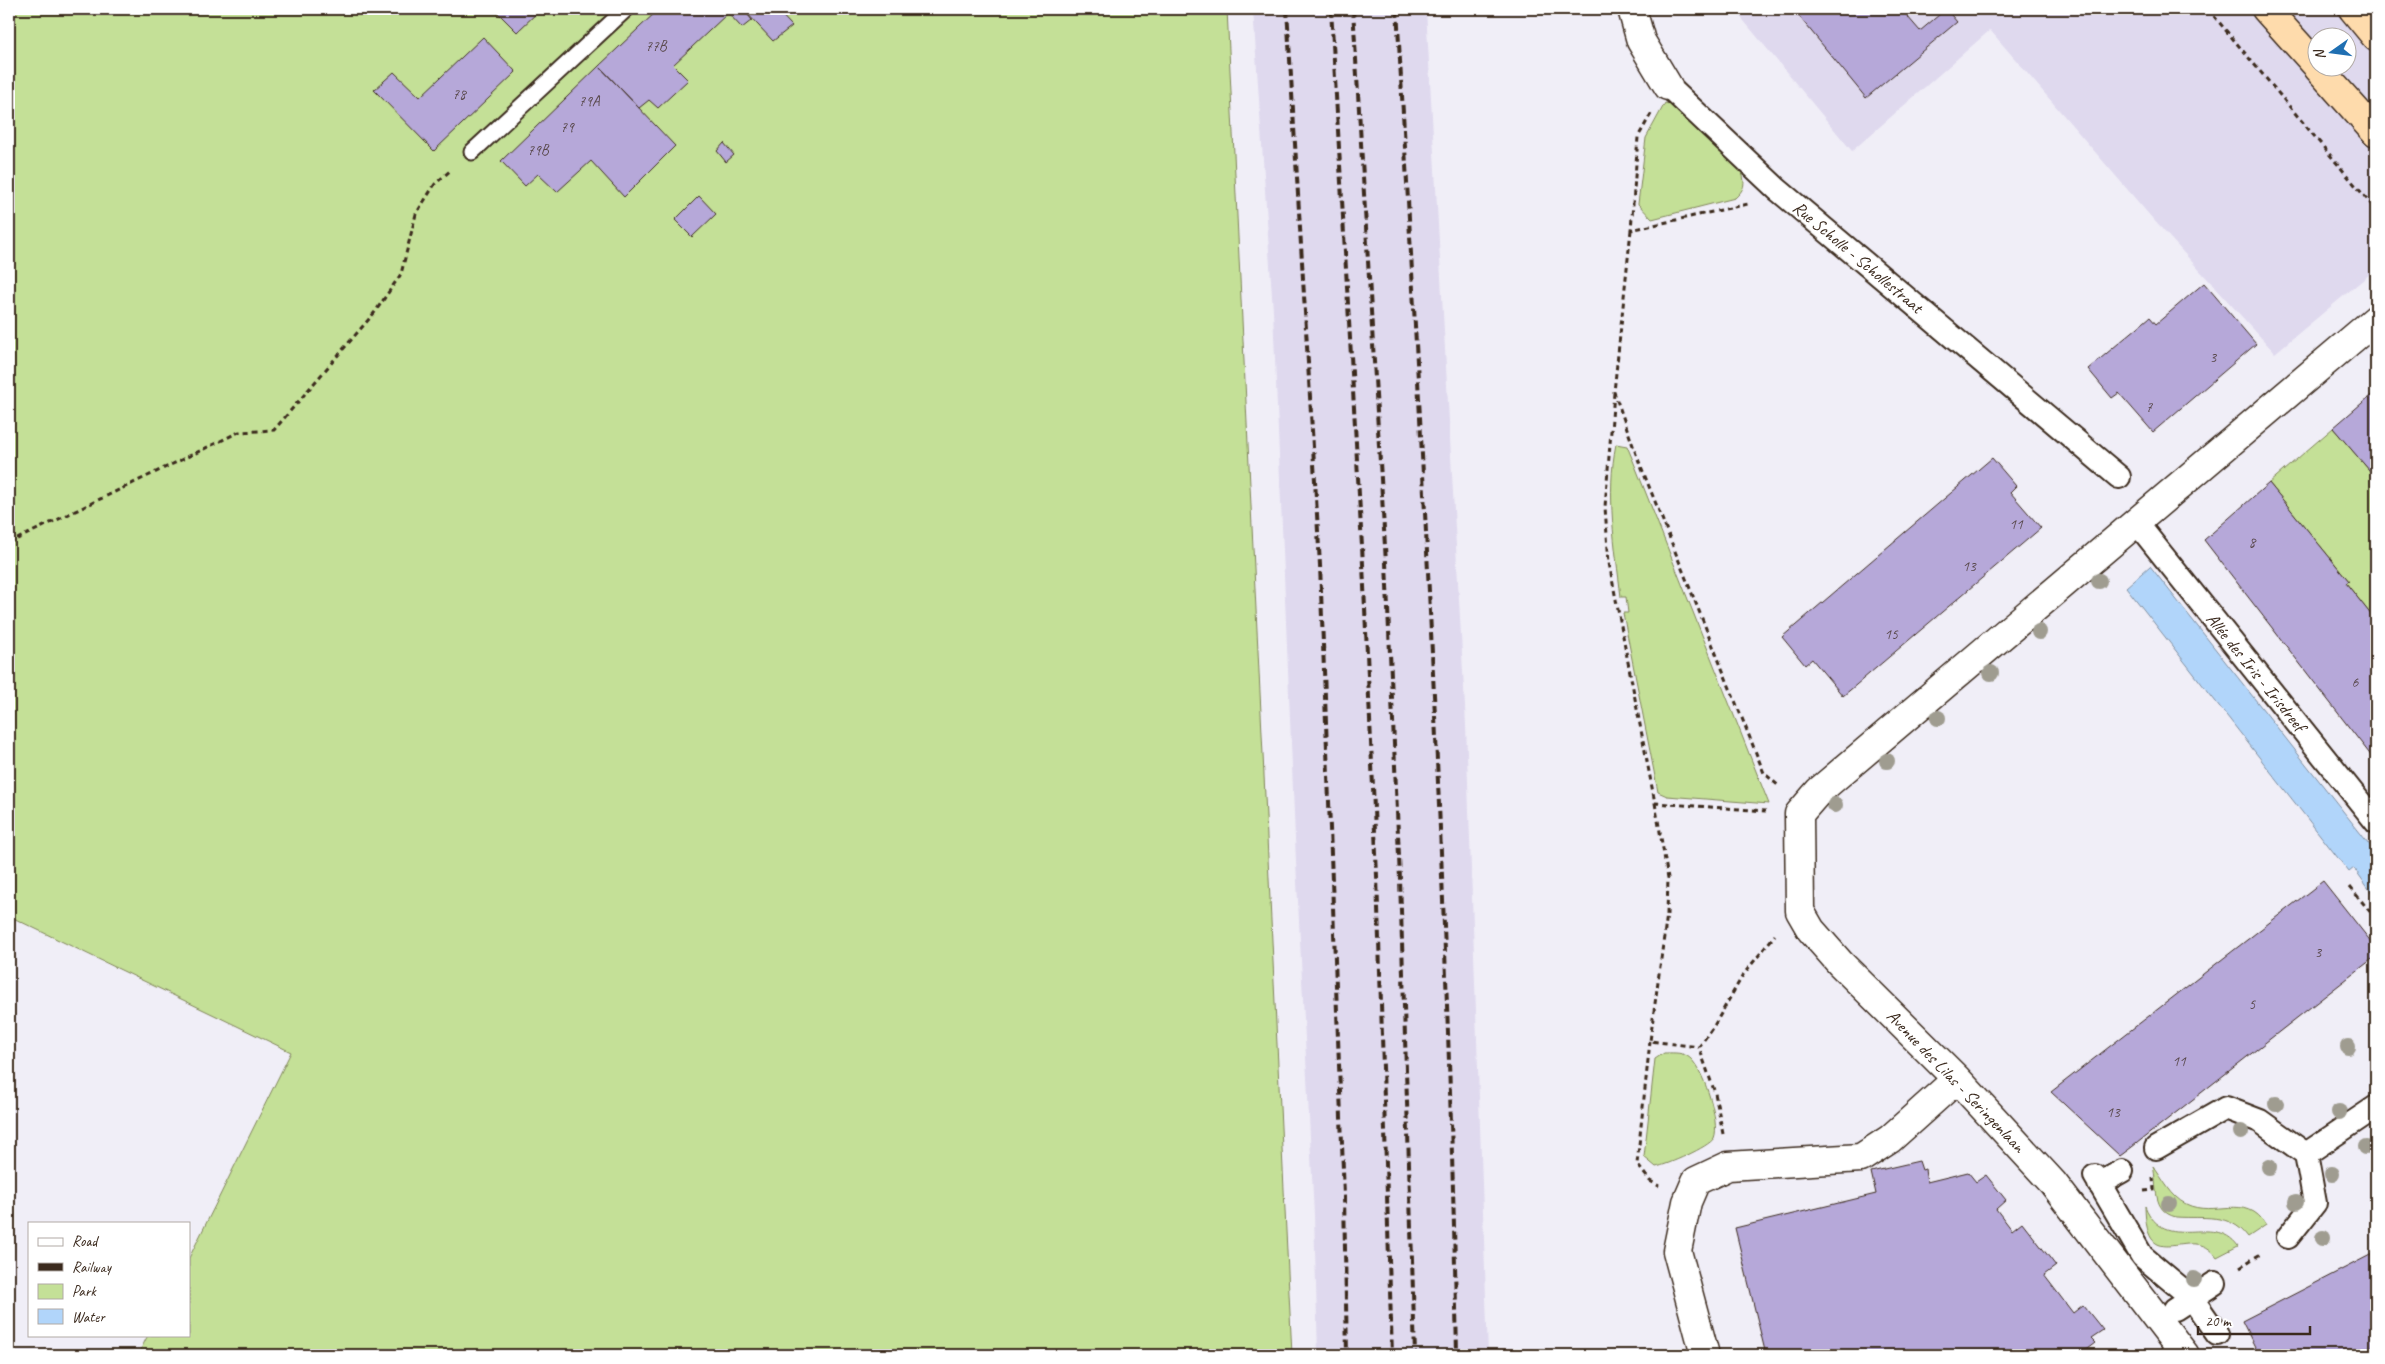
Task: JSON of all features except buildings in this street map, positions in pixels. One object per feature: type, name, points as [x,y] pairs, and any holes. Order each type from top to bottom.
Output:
[{"type":"highway","points":[[2266,9],[2308,56]]},
{"type":"highway","points":[[2352,9],[2376,38]]},
{"type":"highway","points":[[2328,78],[2376,133]]},
{"type":"street","name":"Rue Scholle - Schollestraat","points":[[1632,9],[1641,40],[1668,86],[1777,189],[2119,477]]},
{"type":"street","points":[[1800,911],[1799,814],[1819,791],[2376,319]]},
{"type":"street","name":"Allée des Iris - Irisdreef","points":[[2136,522],[2376,822]]},
{"type":"street","name":"Avenue des Lilas - Seringenlaan","points":[[1800,911],[1811,930],[1823,945],[1957,1078],[2054,1183],[2185,1355]]},
{"type":"street","points":[[1705,1355],[1677,1250],[1686,1202],[1696,1181],[1728,1166],[1861,1158],[1890,1140],[1957,1078]]},
{"type":"street","points":[[2306,1154],[2376,1107]]},
{"type":"street","points":[[2156,1148],[2226,1108],[2260,1121],[2306,1154],[2315,1203],[2288,1237]]},
{"type":"street","points":[[2110,1183],[2142,1256],[2183,1303],[2217,1334]]},
{"type":"street","points":[[2183,1303],[2215,1283]]},
{"type":"lane","points":[[472,152],[626,9]]},
{"type":"path","points":[[2208,9],[2376,210]]},
{"type":"path","points":[[1668,86],[1638,137],[1631,230],[1604,507],[1609,563],[1668,878],[1661,974],[1650,1041],[1637,1164],[1650,1181],[1686,1202]]},
{"type":"path","points":[[9,543],[238,432],[274,430],[375,312],[401,274],[416,214],[435,184],[472,152]]},
{"type":"path","points":[[1631,230],[1760,201],[1777,189]]},
{"type":"path","points":[[1614,392],[1636,454],[1764,773],[1786,792]]},
{"type":"path","points":[[1655,803],[1769,812]]},
{"type":"path","points":[[2350,887],[2376,920]]},
{"type":"path","points":[[1699,1047],[1716,1024],[1743,975],[1783,925],[1800,911]]},
{"type":"path","points":[[1650,1041],[1699,1047]]},
{"type":"path","points":[[1699,1047],[1715,1093],[1728,1166]]},
{"type":"path","points":[[2248,1262],[2254,1258]]},
{"type":"shaded area","points":[[1253,9],[1426,9],[1466,725],[1488,1355],[1318,1355],[1314,1215],[1296,862],[1273,311]]},
{"type":"shaded area","points":[[1734,9],[2376,9],[2376,269],[2275,353],[2152,218],[1990,30],[1852,151]]},
{"type":"green space","points":[[9,9],[1227,9],[1292,1355],[138,1355],[148,1336],[190,1336],[190,1256],[291,1052],[9,916]]},
{"type":"green space","points":[[1665,103],[1673,105],[1742,173],[1743,187],[1735,198],[1652,219],[1638,204],[1646,138]]},
{"type":"green space","points":[[2333,428],[2376,478],[2376,621],[2346,583],[2349,581],[2269,483]]},
{"type":"green space","points":[[1616,444],[1627,446],[1769,804],[1667,796],[1658,792],[1623,613],[1628,613],[1626,597],[1621,597],[1616,559],[1612,520],[1612,482]]},
{"type":"green space","points":[[1664,1053],[1676,1053],[1687,1056],[1699,1070],[1709,1094],[1715,1120],[1715,1130],[1714,1138],[1711,1142],[1696,1151],[1656,1167],[1644,1157],[1655,1059]]},
{"type":"green space","points":[[2153,1166],[2176,1197],[2186,1204],[2197,1208],[2229,1207],[2249,1210],[2258,1215],[2266,1225],[2248,1237],[2241,1229],[2224,1220],[2176,1217],[2168,1214],[2159,1204]]},
{"type":"green space","points":[[2145,1206],[2154,1220],[2164,1228],[2177,1231],[2216,1232],[2228,1236],[2238,1246],[2217,1257],[2206,1247],[2195,1244],[2161,1245],[2153,1240],[2147,1228]]},
{"type":"water","points":[[2150,566],[2376,853],[2376,899],[2354,868],[2349,872],[2126,587]]},
{"type":"railway","points":[[1287,9],[1320,565],[1344,1196],[1347,1355]]},
{"type":"railway","points":[[1331,9],[1363,564],[1377,876],[1392,1355]]},
{"type":"railway","points":[[1353,9],[1386,563],[1400,879],[1415,1355]]},
{"type":"railway","points":[[1397,9],[1425,513],[1441,850],[1457,1355]]}]
